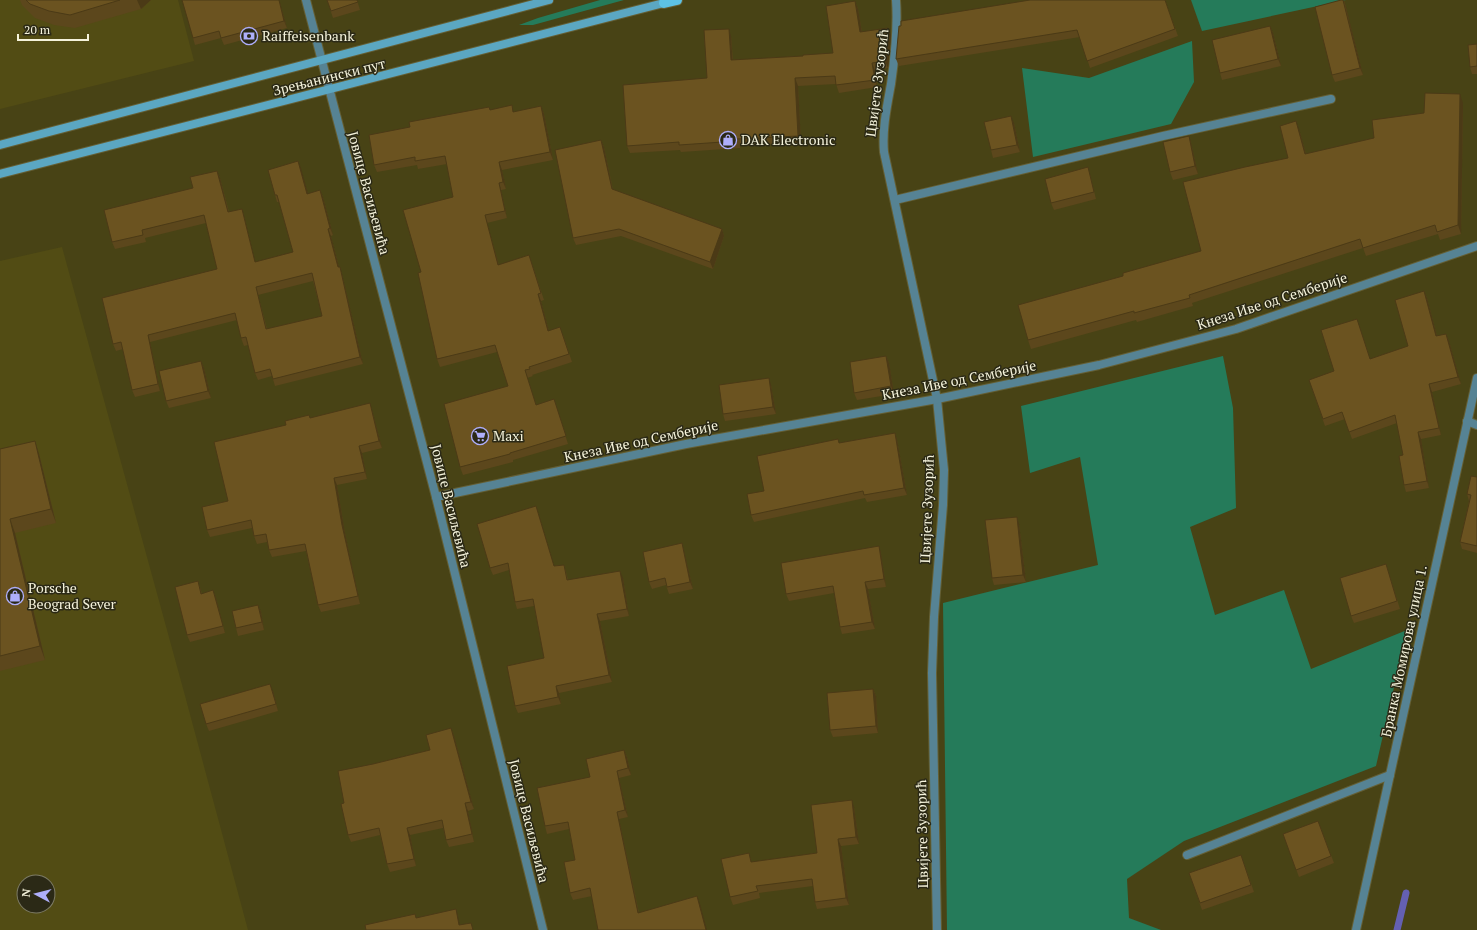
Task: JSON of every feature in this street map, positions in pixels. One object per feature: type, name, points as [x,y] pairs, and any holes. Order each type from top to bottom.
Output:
[{"type":"main road","name":"Зрењанински пут","points":[[0,145],[549,0]]},
{"type":"main road","points":[[668,1],[677,0]]},
{"type":"main road","name":"Зрењанински пут","points":[[0,174],[668,1]]},
{"type":"street","name":"Јовице Васиљевића","points":[[306,0],[436,497],[543,930]]},
{"type":"street","name":"Цвијете Зузорић","points":[[896,0],[896,48],[883,142],[884,152],[937,399],[944,470],[943,504],[934,618],[932,673],[937,930]]},
{"type":"street","points":[[894,200],[1163,136],[1331,99]]},
{"type":"street","name":"Кнеза Иве од Семберије","points":[[436,497],[686,444],[937,399],[1099,365],[1243,326],[1477,246]]},
{"type":"street","name":"Бранка Момирова улица 1.","points":[[1356,930],[1477,378]]},
{"type":"street","points":[[1468,421],[1477,425]]},
{"type":"street","points":[[1187,855],[1390,775]]},
{"type":"shaded area","points":[[0,0],[178,0],[194,61],[0,109]]},
{"type":"shaded area","points":[[62,247],[248,930],[0,930],[0,261]]},
{"type":"green space","points":[[600,0],[624,0],[533,25],[519,25],[538,18]]},
{"type":"green space","points":[[1191,0],[1346,0],[1202,31]]},
{"type":"green space","points":[[1192,41],[1194,82],[1171,124],[1033,157],[1022,68],[1089,78]]},
{"type":"green space","points":[[1223,356],[1233,408],[1236,508],[1190,527],[1215,615],[1284,590],[1311,669],[1407,630],[1376,766],[1184,841],[1127,879],[1129,918],[1161,930],[947,930],[943,603],[1098,565],[1080,457],[1030,473],[1021,406]]},
{"type":"building","points":[[26,0],[120,0],[70,15],[49,11],[30,4]]},
{"type":"building","points":[[182,0],[279,0],[284,21],[221,38],[219,31],[193,38]]},
{"type":"building","points":[[327,0],[357,0],[358,2],[331,11]]},
{"type":"building","points":[[1030,0],[1165,0],[1175,29],[1087,61],[1077,30],[896,59],[899,26],[901,26],[901,21]]},
{"type":"building","points":[[1343,0],[1360,68],[1332,75],[1315,7]]},
{"type":"building","points":[[855,1],[860,32],[888,28],[885,61],[872,63],[875,80],[836,85],[835,76],[795,78],[798,136],[737,139],[737,141],[679,145],[679,142],[627,146],[623,85],[707,78],[704,30],[729,29],[731,60],[833,53],[826,6]]},
{"type":"building","points":[[1270,26],[1278,59],[1220,73],[1212,40]]},
{"type":"building","points":[[1477,44],[1477,66],[1470,67],[1468,45]]},
{"type":"building","points":[[1425,93],[1460,94],[1458,225],[1437,232],[1435,225],[1363,248],[1360,239],[1189,295],[1190,298],[1134,313],[1134,311],[1028,340],[1018,305],[1123,276],[1123,273],[1201,251],[1183,182],[1288,158],[1280,126],[1296,121],[1305,154],[1374,138],[1372,120],[1424,113]]},
{"type":"building","points":[[512,105],[513,112],[541,106],[550,152],[499,162],[503,182],[499,183],[505,211],[485,215],[498,265],[529,255],[541,293],[538,294],[548,331],[560,327],[569,354],[529,367],[530,369],[525,370],[536,405],[554,399],[566,436],[510,454],[460,467],[444,404],[508,386],[495,345],[437,359],[418,273],[421,272],[403,210],[453,197],[445,156],[415,161],[415,157],[374,165],[369,135],[410,127],[409,122],[489,107],[490,110]]},
{"type":"building","points":[[1011,116],[1017,145],[991,150],[984,122]]},
{"type":"building","points":[[1189,136],[1195,166],[1170,172],[1163,142]]},
{"type":"building","points":[[601,140],[612,189],[722,229],[710,262],[619,229],[573,238],[555,150]]},
{"type":"building","points":[[298,161],[307,194],[320,190],[330,228],[328,229],[338,267],[340,267],[360,357],[273,379],[270,369],[255,373],[246,337],[241,338],[235,313],[148,335],[158,384],[132,390],[121,342],[113,344],[102,298],[217,269],[204,215],[142,230],[143,235],[112,242],[104,210],[193,188],[190,177],[217,171],[228,212],[242,209],[255,262],[293,252],[277,195],[275,195],[268,170]],"holes":[[[312,273],[322,316],[266,329],[256,287]]]},
{"type":"building","points":[[1088,167],[1094,192],[1051,203],[1045,179]]},
{"type":"building","points":[[1424,291],[1436,336],[1446,334],[1458,377],[1429,384],[1439,428],[1418,432],[1427,481],[1404,485],[1399,456],[1403,455],[1395,415],[1349,432],[1342,412],[1323,419],[1309,380],[1334,371],[1321,330],[1357,319],[1370,359],[1408,346],[1395,300]]},
{"type":"building","points":[[886,356],[891,386],[854,393],[850,362]]},
{"type":"building","points":[[201,361],[208,391],[166,401],[159,371]]},
{"type":"building","points":[[769,378],[773,407],[723,414],[719,385]]},
{"type":"building","points":[[370,403],[379,441],[359,446],[365,472],[334,478],[342,525],[358,596],[318,605],[305,544],[269,550],[266,534],[254,536],[251,520],[207,530],[202,507],[228,501],[214,442],[286,425],[285,421],[309,415],[310,418]]},
{"type":"building","points":[[895,433],[904,488],[864,495],[863,491],[751,515],[747,494],[764,491],[757,456],[838,439],[839,443]]},
{"type":"building","name":"Porsche Beograd Sever","points":[[35,441],[51,509],[10,519],[40,646],[0,656],[0,449]]},
{"type":"building","points":[[1471,476],[1477,477],[1477,546],[1460,542],[1471,495],[1467,494]]},
{"type":"building","points":[[536,506],[554,566],[564,565],[567,580],[620,571],[627,609],[597,614],[609,675],[556,686],[558,697],[515,706],[507,666],[544,658],[533,599],[515,602],[508,563],[490,568],[477,524]]},
{"type":"building","points":[[1017,517],[1023,575],[992,578],[985,520]]},
{"type":"building","points":[[682,543],[690,582],[667,587],[665,578],[649,582],[643,552]]},
{"type":"building","points":[[879,546],[884,579],[865,582],[872,622],[840,627],[833,586],[786,594],[781,563]]},
{"type":"building","points":[[1386,564],[1397,601],[1351,616],[1340,578]]},
{"type":"building","points":[[198,581],[201,594],[213,590],[223,626],[187,635],[175,587]]},
{"type":"building","points":[[258,605],[262,622],[236,628],[232,611]]},
{"type":"building","points":[[270,684],[276,704],[206,724],[200,704]]},
{"type":"building","points":[[873,689],[876,726],[830,730],[827,693]]},
{"type":"building","points":[[451,728],[471,802],[465,803],[472,834],[446,840],[442,820],[407,828],[414,859],[387,864],[379,828],[348,835],[341,804],[344,803],[338,771],[430,750],[426,735]]},
{"type":"building","points":[[624,750],[628,768],[617,771],[625,810],[617,812],[638,913],[697,896],[706,930],[598,930],[590,888],[570,893],[564,862],[575,860],[568,822],[545,826],[537,788],[590,777],[586,759]]},
{"type":"building","points":[[852,800],[856,837],[838,839],[846,898],[815,902],[812,879],[756,886],[758,891],[730,897],[721,859],[749,853],[751,862],[817,853],[811,805]]},
{"type":"building","points":[[1318,821],[1331,856],[1296,870],[1283,834]]},
{"type":"building","points":[[1241,855],[1251,885],[1200,903],[1189,873]]},
{"type":"building","points":[[456,909],[459,925],[471,923],[473,930],[366,930],[365,925],[415,914],[416,918]]},
{"type":"waterway","points":[[1397,930],[1406,893]]},
{"type":"place","name":"Raiffeisenbank","points":[[249,36]]},
{"type":"place","name":"DAK Electronic","points":[[728,140]]},
{"type":"place","name":"Maxi","points":[[480,436]]},
{"type":"place","name":"Porsche Beograd Sever","points":[[15,596]]}]
